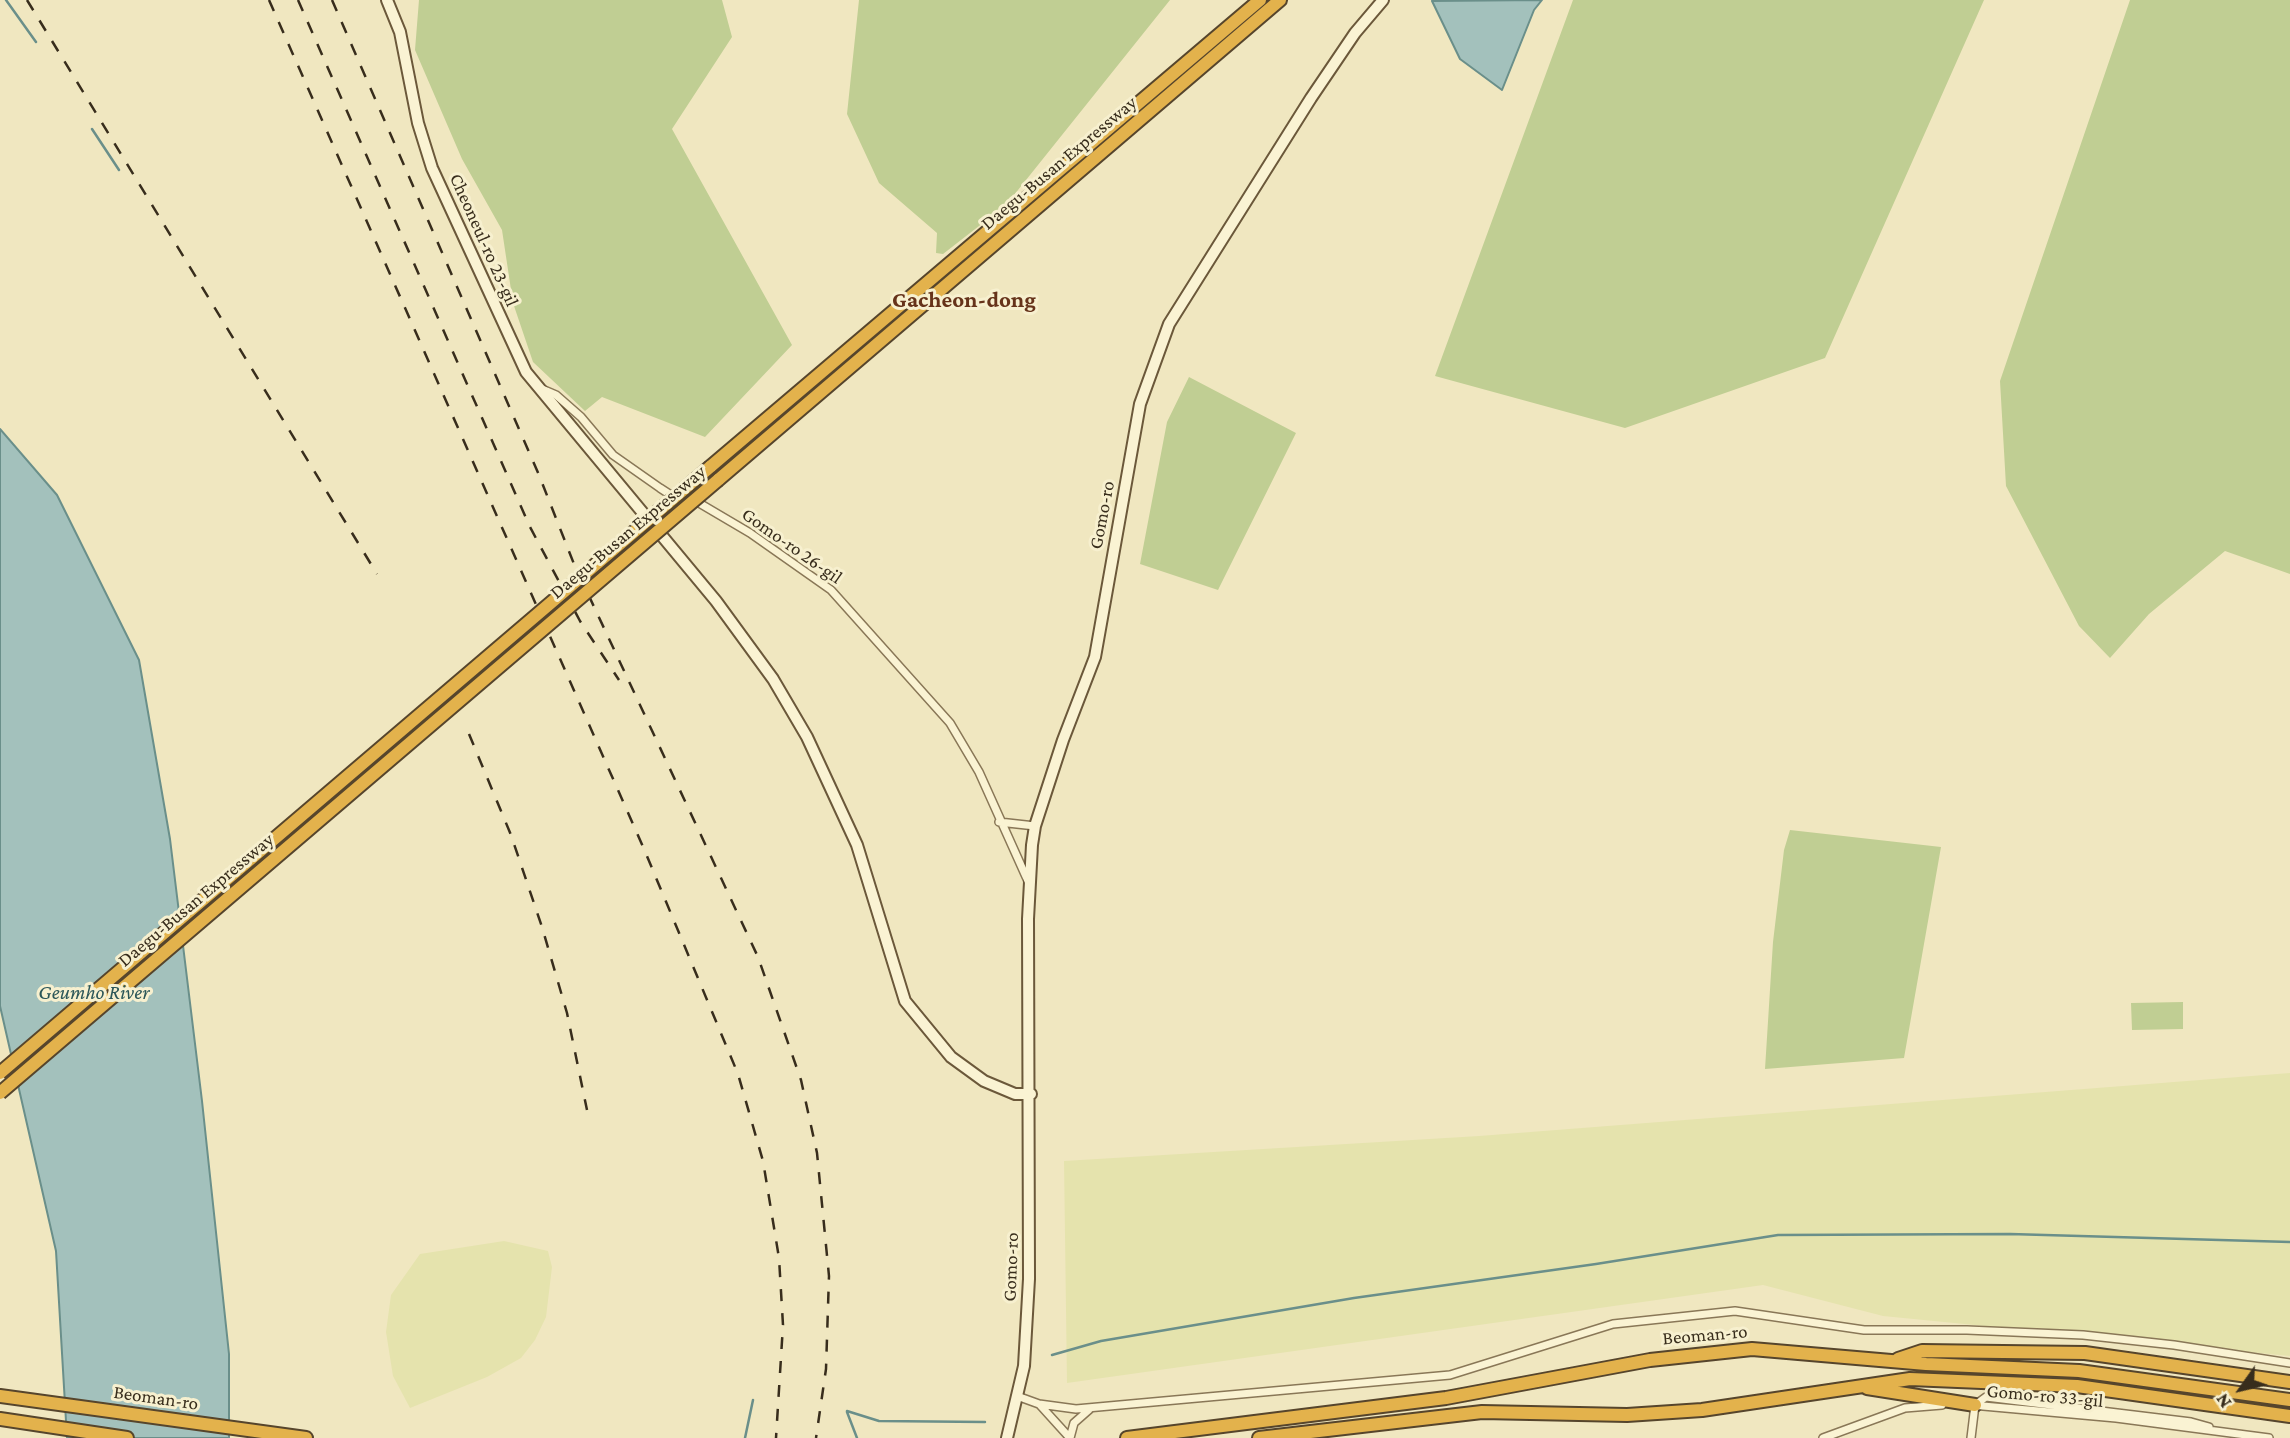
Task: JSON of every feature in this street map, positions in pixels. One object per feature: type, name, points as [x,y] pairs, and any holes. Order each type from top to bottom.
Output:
[{"type":"highway","name":"Daegu-Busan Expressway","points":[[0,1093],[881,341],[970,256],[1259,0]]},
{"type":"highway","name":"Daegu-Busan Expressway","points":[[0,1073],[872,331],[970,256],[1280,0]]},
{"type":"highway","name":"Beoman-ro","points":[[1127,1438],[1446,1398],[1700,1353],[1752,1349],[2079,1371],[2290,1400]]},
{"type":"highway","points":[[1896,1360],[1922,1351],[2085,1353],[2290,1382]]},
{"type":"highway","points":[[1259,1438],[1482,1412],[1627,1415],[1702,1410],[1850,1385],[1910,1379],[2038,1383],[2135,1393],[2290,1416]]},
{"type":"highway","points":[[1850,1385],[1975,1405]]},
{"type":"highway","name":"Beoman-ro","points":[[0,1396],[306,1438]]},
{"type":"highway","points":[[0,1419],[127,1438]]},
{"type":"main road","name":"Cheoneul-ro 23-gil","points":[[387,0],[400,32],[418,123],[432,167],[526,372],[603,469],[716,600],[773,679],[807,737],[857,845],[905,1001],[951,1056],[985,1081],[1015,1094],[1031,1094]]},
{"type":"main road","name":"Gomo-ro","points":[[1007,1438],[1024,1366],[1029,1279],[1031,1094],[1028,881],[1035,826],[1094,657],[1140,404],[1169,324],[1311,98],[1354,33],[1383,0]]},
{"type":"street","name":"Gomo-ro 26-gil","points":[[538,388],[556,395],[581,417],[613,455],[660,488],[680,501],[694,500],[729,520],[831,590],[950,723],[979,772],[999,822],[1028,881]]},
{"type":"street","points":[[999,822],[1035,826]]},
{"type":"street","points":[[1017,1396],[1038,1404],[1092,1408],[1450,1375],[1613,1324],[1735,1311],[1864,1330],[1967,1330],[2083,1335],[2174,1345],[2290,1363]]},
{"type":"street","points":[[1038,1404],[1070,1438]]},
{"type":"street","name":"Gomo-ro 33-gil","points":[[1823,1438],[1905,1408],[1926,1404],[1975,1405],[2269,1438]]},
{"type":"street","points":[[1971,1438],[1975,1405]]},
{"type":"street","points":[[1070,1438],[1074,1423],[1092,1408]]},
{"type":"shaded area","points":[[2290,1073],[2290,1356],[1883,1316],[1763,1285],[1067,1383],[1064,1161],[1479,1136]]},
{"type":"shaded area","points":[[504,1241],[548,1251],[552,1267],[546,1317],[535,1340],[521,1358],[487,1377],[410,1408],[393,1376],[386,1332],[391,1295],[420,1254]]},
{"type":"green space","points":[[419,0],[722,0],[732,37],[672,129],[792,345],[705,437],[602,397],[585,411],[533,362],[513,303],[502,230],[462,159],[415,50]]},
{"type":"green space","points":[[859,0],[1170,0],[1006,205],[943,254],[936,253],[937,233],[879,183],[847,114]]},
{"type":"green space","points":[[1573,0],[1984,0],[1825,358],[1625,428],[1435,376]]},
{"type":"green space","points":[[2130,0],[2290,0],[2290,574],[2225,551],[2149,614],[2110,658],[2079,626],[2006,486],[2000,381]]},
{"type":"green space","points":[[1189,377],[1296,433],[1218,590],[1140,564],[1167,422]]},
{"type":"green space","points":[[1790,830],[1941,847],[1904,1058],[1765,1069],[1773,942],[1784,850]]},
{"type":"green space","points":[[2183,1002],[2183,1029],[2132,1030],[2131,1003]]},
{"type":"water","points":[[1542,0],[1534,10],[1502,90],[1460,59],[1432,1]]},
{"type":"water","name":"Geumho River","points":[[0,429],[57,495],[139,660],[170,839],[202,1101],[229,1354],[229,1438],[67,1438],[56,1251],[0,1006]]},
{"type":"waterway","points":[[6,0],[36,42]]},
{"type":"waterway","points":[[92,129],[119,170]]},
{"type":"waterway","points":[[1052,1355],[1101,1341],[1354,1298],[1778,1235],[2010,1234],[2290,1242]]},
{"type":"waterway","points":[[745,1438],[753,1400]]},
{"type":"waterway","points":[[847,1411],[879,1421],[985,1422]]},
{"type":"waterway","points":[[847,1412],[857,1438]]},
{"type":"railway","points":[[27,0],[377,574]]},
{"type":"railway","points":[[269,0],[644,849],[738,1074],[763,1161],[779,1258],[783,1325],[776,1438]]},
{"type":"railway","points":[[298,0],[530,527],[580,621],[619,680]]},
{"type":"railway","points":[[332,0],[539,475],[574,564],[758,957],[801,1080],[817,1153],[829,1276],[826,1369],[816,1438]]},
{"type":"railway","points":[[469,734],[511,835],[542,927],[567,1013],[587,1110]]},
{"type":"district","name":"Gacheon-dong","points":[[964,300]]}]
